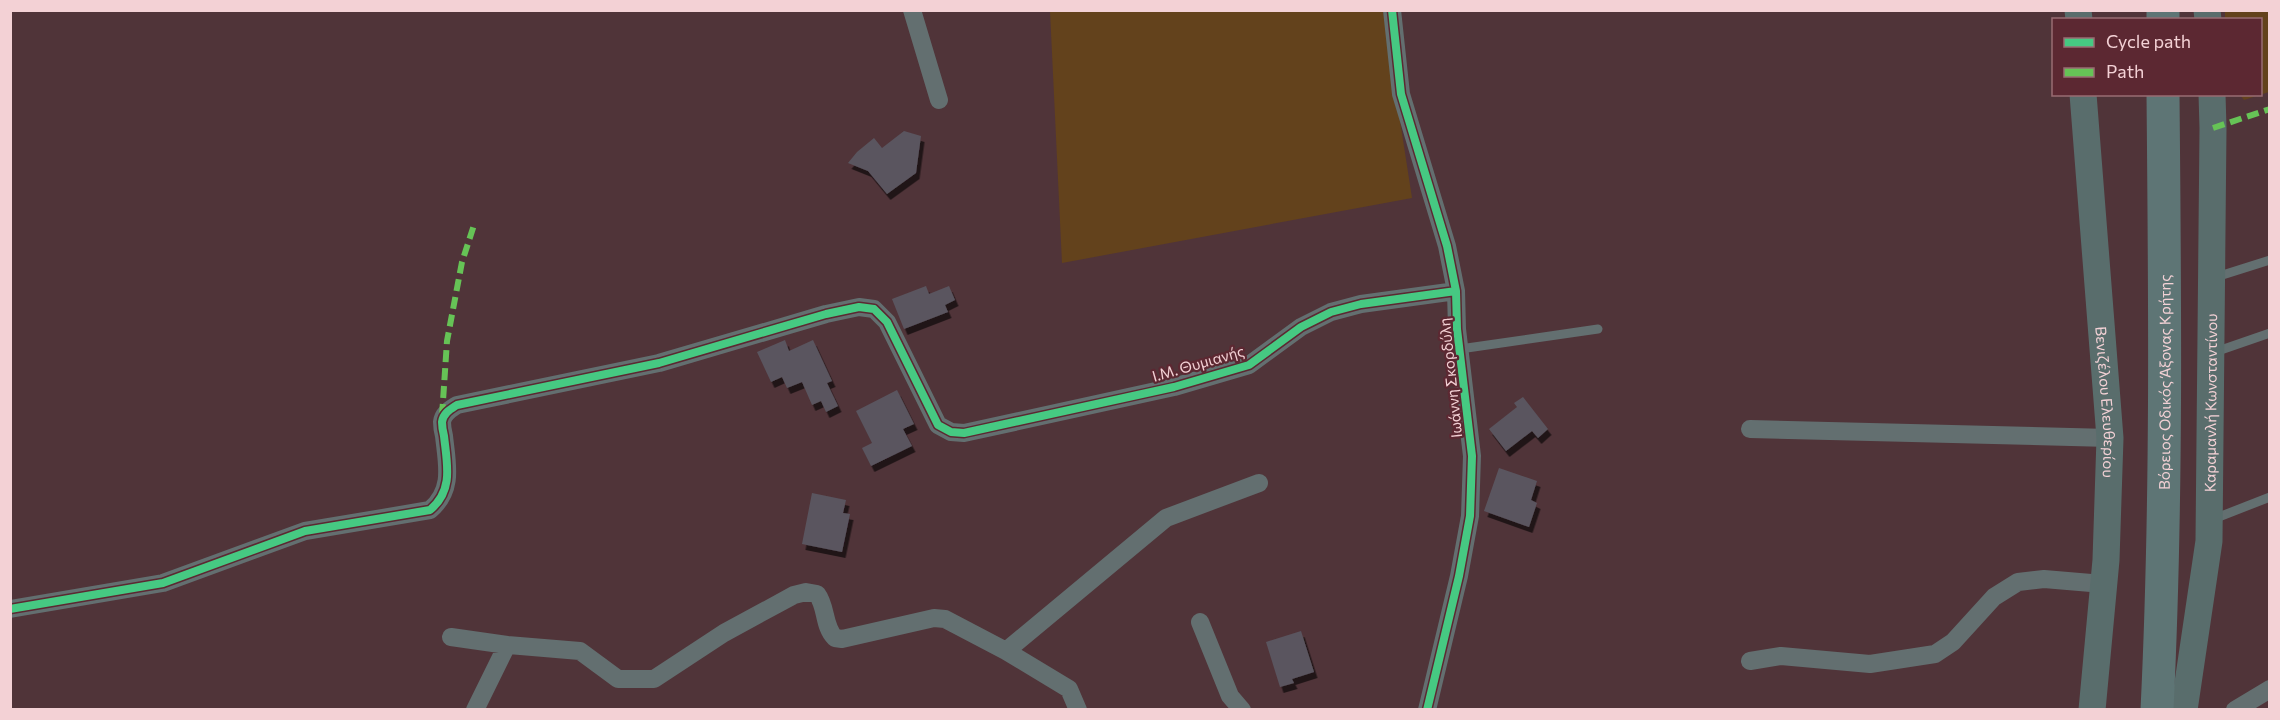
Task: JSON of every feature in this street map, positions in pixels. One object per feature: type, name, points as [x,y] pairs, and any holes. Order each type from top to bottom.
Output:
[{"type":"highway","name":"Βόρειος Οδικός Άξονας Κρήτης","points":[[2157,710],[2166,332],[2163,96]]},
{"type":"highway","name":"Βόρειος Οδικός Άξονας Κρήτης","points":[[2150,710],[2159,669]]},
{"type":"street","points":[[912,10],[939,100]]},
{"type":"street","name":"Ιωάννη Σκορδύλη","points":[[1392,10],[1401,94],[1447,246],[1456,291],[1472,456],[1470,516],[1459,576],[1427,710]]},
{"type":"street","name":"Βενιζέλου Ελευθερίου","points":[[2083,96],[2110,438],[2103,584],[2092,710]]},
{"type":"street","name":"Καραμανλή Κωνσταντίνου","points":[[2184,710],[2209,541],[2212,353],[2211,96]]},
{"type":"street","name":"Ι.Μ. Θυμιανής","points":[[10,609],[163,584],[305,531],[430,510],[438,503],[445,491],[448,475],[442,420],[449,410],[457,405],[659,363],[848,309],[859,307],[874,309],[887,322],[938,426],[951,432],[964,433],[1174,387],[1249,365],[1301,327],[1331,312],[1361,304],[1456,291]]},
{"type":"street","points":[[1750,429],[2110,438]]},
{"type":"street","points":[[1006,651],[1166,518],[1259,483]]},
{"type":"street","points":[[1750,661],[1781,656],[1870,664],[1935,654],[1953,642],[1994,597],[2018,582],[2044,579],[2103,584]]},
{"type":"street","points":[[451,636],[507,645],[580,651],[618,679],[654,679],[724,633],[794,595],[806,592],[817,594],[822,601],[830,633],[835,638],[842,639],[934,618],[955,623],[1070,689],[1078,710]]},
{"type":"street","points":[[1200,622],[1230,696],[1242,710]]},
{"type":"street","points":[[475,710],[507,645]]},
{"type":"street","points":[[2235,710],[2270,689]]},
{"type":"lane","points":[[2211,279],[2270,260]]},
{"type":"lane","points":[[1460,349],[1598,329]]},
{"type":"lane","points":[[2212,353],[2270,333]]},
{"type":"lane","points":[[2209,520],[2270,497]]},
{"type":"shaded area","points":[[1050,11],[1383,11],[1412,198],[1062,263]]},
{"type":"shaded area","points":[[2225,11],[2269,11],[2269,92],[2262,94],[2262,18],[2225,18]]},
{"type":"shaded area","points":[[2241,96],[2256,96],[2244,100]]},
{"type":"building","points":[[904,131],[921,136],[916,173],[887,194],[868,171],[848,163],[874,138],[882,148]]},
{"type":"building","points":[[926,286],[929,294],[949,286],[955,300],[945,305],[948,312],[904,329],[892,299]]},
{"type":"building","points":[[785,340],[789,351],[813,340],[832,381],[827,383],[838,406],[826,412],[821,401],[812,405],[802,382],[787,388],[782,377],[771,382],[757,352]]},
{"type":"building","points":[[897,390],[914,424],[903,429],[912,446],[871,466],[862,448],[872,443],[856,411]]},
{"type":"building","points":[[1523,397],[1548,429],[1538,438],[1532,431],[1506,451],[1489,429],[1517,407],[1514,403]]},
{"type":"building","points":[[1499,468],[1537,481],[1531,500],[1537,503],[1529,527],[1484,511]]},
{"type":"building","points":[[812,493],[846,500],[843,513],[850,514],[842,552],[802,544]]},
{"type":"building","points":[[1301,631],[1314,672],[1292,679],[1294,683],[1280,687],[1266,642]]},
{"type":"marked path","points":[[2213,128],[2270,109]]},
{"type":"marked path","points":[[442,416],[447,341],[462,262],[474,225]]},
{"type":"cycle path","points":[[1392,10],[1401,94],[1447,246],[1456,291],[1457,329],[1472,456],[1470,516],[1459,576],[1427,710]]},
{"type":"cycle path","points":[[10,609],[163,583],[305,531],[430,510],[438,502],[446,485],[443,419],[457,405],[659,363],[826,314],[859,307],[874,309],[887,322],[938,425],[951,432],[964,433],[1174,387],[1249,365],[1301,327],[1331,312],[1361,304],[1456,291]]}]
